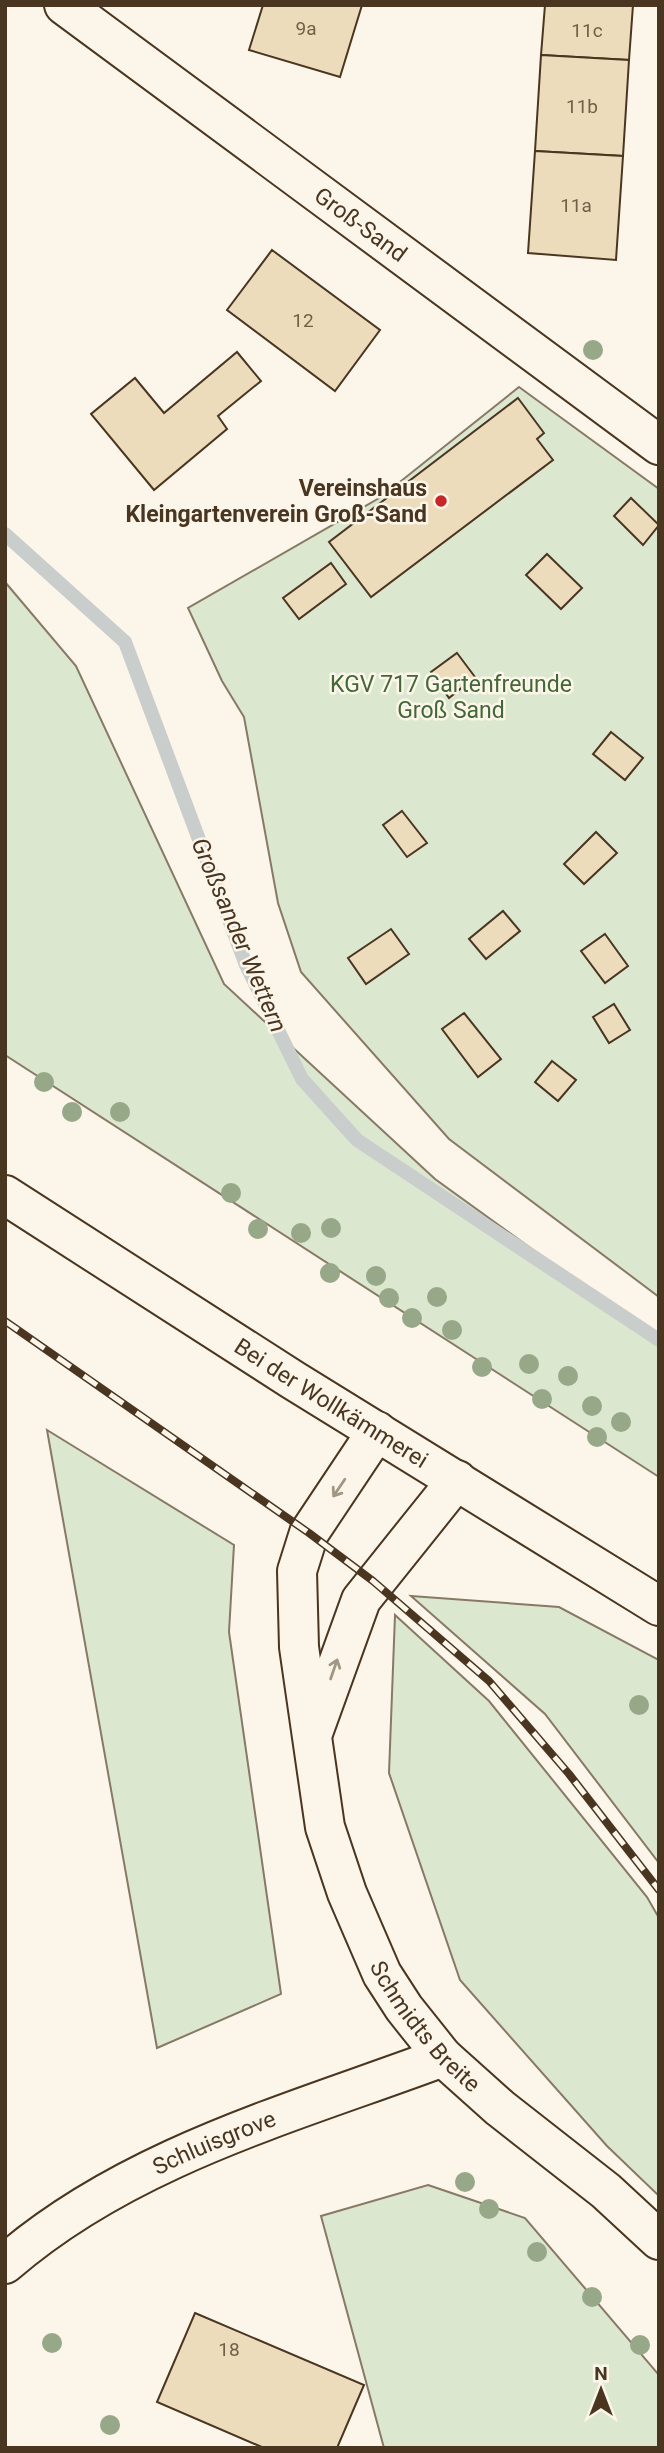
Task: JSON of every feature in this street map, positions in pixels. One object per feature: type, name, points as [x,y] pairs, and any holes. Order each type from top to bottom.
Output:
[{"type":"main road","name":"Groß-Sand","points":[[64,5],[659,445]]},
{"type":"main road","name":"Bei der Wollkämmerei","points":[[5,1195],[659,1606]]},
{"type":"main road","name":"Schmidts Breite","points":[[377,1431],[309,1533],[297,1571],[299,1647],[325,1827],[361,1928],[382,1974],[404,2008],[443,2057],[500,2108],[606,2191],[659,2240]]},
{"type":"main road","name":"Schmidts Breite","points":[[312,1734],[349,1626],[361,1601],[457,1480]]},
{"type":"main road","name":"Schluisgrove","points":[[5,2264],[58,2223],[146,2171],[443,2057]]},
{"type":"green space","name":"KGV 717 Gartenfreunde Groß Sand","points":[[519,387],[659,489],[659,1297],[449,1139],[301,972],[278,903],[244,717],[222,681],[188,608],[381,497]]},
{"type":"green space","points":[[5,582],[76,666],[224,984],[435,1179],[659,1341],[659,1477],[5,1055]]},
{"type":"green space","points":[[47,1430],[234,1545],[229,1632],[281,1994],[157,2048]]},
{"type":"green space","points":[[411,1596],[559,1607],[659,1660],[659,1863],[545,1714]]},
{"type":"green space","points":[[395,1615],[489,1701],[647,1897],[659,1918],[659,2196],[607,2146],[460,1980],[389,1773]]},
{"type":"green space","points":[[428,2185],[525,2218],[659,2375],[659,2448],[384,2448],[321,2216]]},
{"type":"building","points":[[263,5],[362,5],[340,77],[249,50]]},
{"type":"building","points":[[545,5],[633,5],[629,60],[541,55]]},
{"type":"building","points":[[541,55],[629,60],[623,156],[535,151]]},
{"type":"building","points":[[535,151],[623,156],[616,260],[528,253]]},
{"type":"building","points":[[272,250],[380,330],[335,391],[227,310]]},
{"type":"building","points":[[237,352],[261,381],[218,416],[227,429],[154,490],[91,414],[135,378],[164,413]]},
{"type":"building","name":"Vereinshaus Kleingartenverein Groß-Sand","points":[[518,398],[544,433],[537,439],[553,460],[371,597],[329,542]]},
{"type":"building","points":[[631,498],[659,525],[643,545],[614,516]]},
{"type":"building","points":[[547,554],[582,588],[561,609],[526,575]]},
{"type":"building","points":[[331,563],[346,584],[299,619],[283,598]]},
{"type":"building","points":[[457,653],[475,677],[449,698],[431,672]]},
{"type":"building","points":[[611,732],[643,758],[625,780],[593,754]]},
{"type":"building","points":[[402,811],[427,843],[407,857],[383,825]]},
{"type":"building","points":[[596,832],[617,853],[584,884],[564,864]]},
{"type":"building","points":[[503,911],[520,931],[486,959],[469,939]]},
{"type":"building","points":[[391,929],[409,954],[366,984],[348,958]]},
{"type":"building","points":[[605,934],[628,966],[605,983],[581,951]]},
{"type":"building","points":[[614,1004],[630,1030],[609,1043],[593,1017]]},
{"type":"building","points":[[464,1013],[501,1059],[478,1077],[442,1029]]},
{"type":"building","points":[[552,1061],[576,1080],[558,1101],[535,1082]]},
{"type":"building","points":[[195,2313],[364,2385],[337,2448],[264,2448],[157,2402]]},
{"type":"waterway","name":"Großsander Wettern","points":[[5,534],[125,642],[246,965],[302,1079],[357,1140],[659,1340]]},
{"type":"railway","points":[[5,1321],[309,1533],[373,1581],[489,1681],[569,1774],[659,1890]]},
{"type":"place","name":"Vereinshaus Kleingartenverein Groß-Sand","points":[[441,501]]}]
